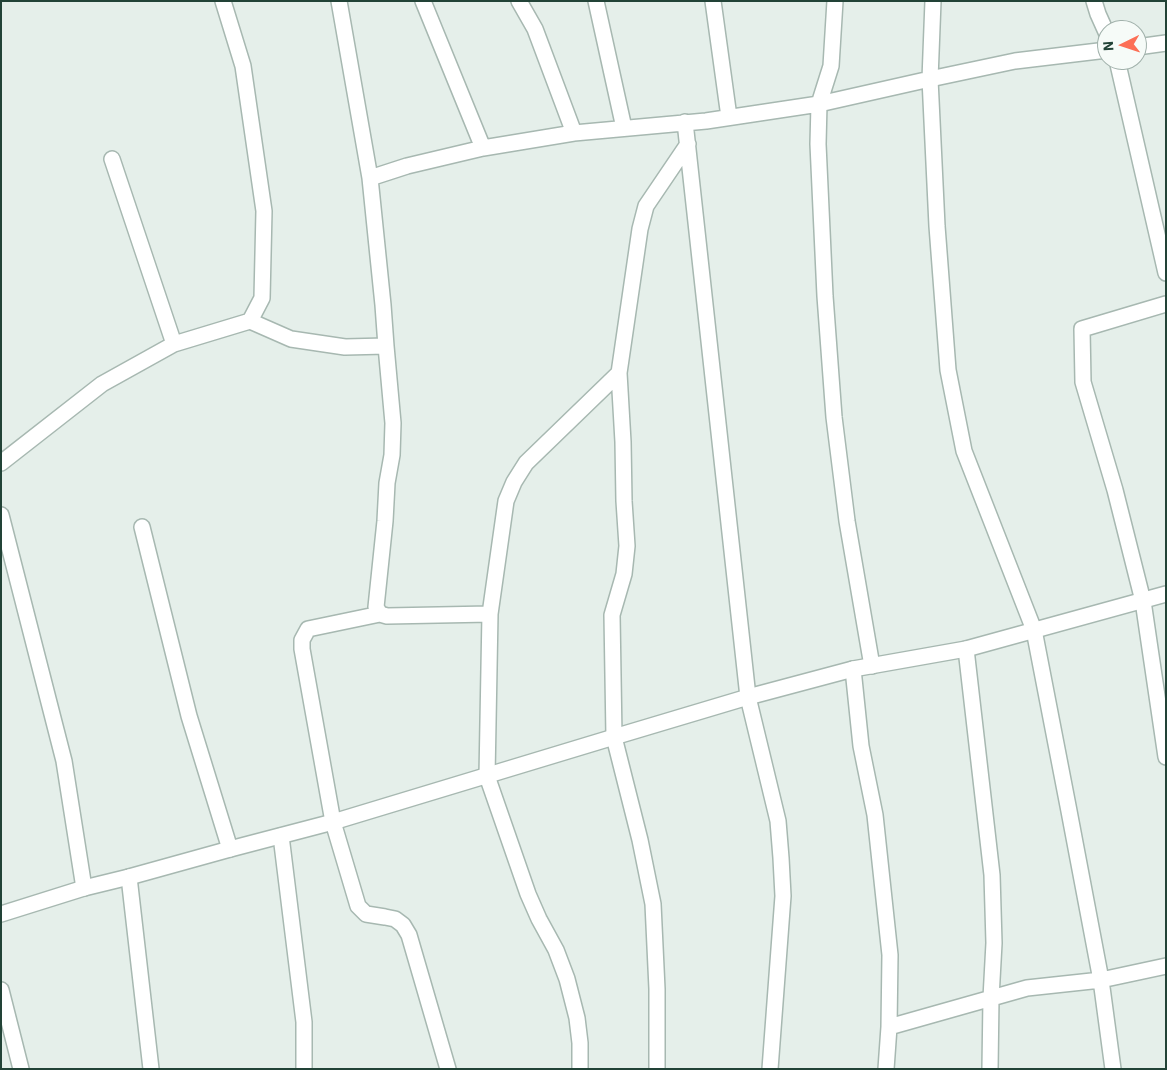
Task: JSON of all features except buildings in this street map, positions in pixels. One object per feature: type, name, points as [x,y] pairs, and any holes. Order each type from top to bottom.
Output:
[{"type":"street","points":[[223,1],[243,66],[264,211],[262,298],[250,321]]},
{"type":"street","points":[[339,1],[370,178],[393,423],[386,521],[376,607],[380,614]]},
{"type":"street","points":[[423,1],[483,148]]},
{"type":"street","points":[[519,1],[535,30],[574,133]]},
{"type":"street","points":[[596,1],[624,128]]},
{"type":"street","points":[[713,1],[730,117]]},
{"type":"street","points":[[835,1],[831,66],[819,104],[818,144],[825,296],[834,416],[847,521],[872,666]]},
{"type":"street","points":[[933,1],[930,78],[937,226],[948,370],[964,451],[1034,630],[1101,980],[1113,1069]]},
{"type":"street","points":[[1094,1],[1101,20]]},
{"type":"street","points":[[1147,45],[1166,43]]},
{"type":"street","points":[[370,178],[407,166],[483,148],[574,133],[706,121],[819,104],[930,78],[1015,61],[1097,51]]},
{"type":"street","points":[[1119,70],[1166,273]]},
{"type":"street","points":[[685,122],[748,697],[778,820],[783,896],[770,1069]]},
{"type":"street","points":[[657,1069],[657,989],[653,904],[640,840],[614,737],[612,615],[624,574],[627,546],[619,373],[640,229],[646,206],[688,144]]},
{"type":"street","points":[[112,159],[174,344]]},
{"type":"street","points":[[1166,304],[1082,329],[1083,382],[1116,490],[1143,601],[1166,757]]},
{"type":"street","points":[[1,463],[102,384],[174,344],[250,321],[291,339],[345,347],[386,346]]},
{"type":"street","points":[[580,1069],[580,1043],[577,1018],[568,979],[528,894],[487,776],[490,614],[506,501],[514,482],[526,463],[619,373]]},
{"type":"street","points":[[1,515],[64,760],[84,888]]},
{"type":"street","points":[[142,527],[189,716],[230,848]]},
{"type":"street","points":[[1,914],[84,888],[334,822],[748,697],[854,669],[966,648],[1166,594]]},
{"type":"street","points":[[448,1069],[409,935],[403,925],[395,919],[366,914],[358,906],[334,822],[302,649],[302,640],[308,628],[380,614],[387,616],[490,614]]},
{"type":"street","points":[[966,648],[992,875],[994,943],[990,1069]]},
{"type":"street","points":[[854,669],[861,746],[875,815],[890,955],[889,1027],[886,1069]]},
{"type":"street","points":[[281,836],[304,1022],[304,1069]]},
{"type":"street","points":[[129,877],[151,1069]]},
{"type":"street","points":[[889,1027],[1027,988],[1101,980],[1166,966]]},
{"type":"street","points":[[1,990],[21,1069]]}]
